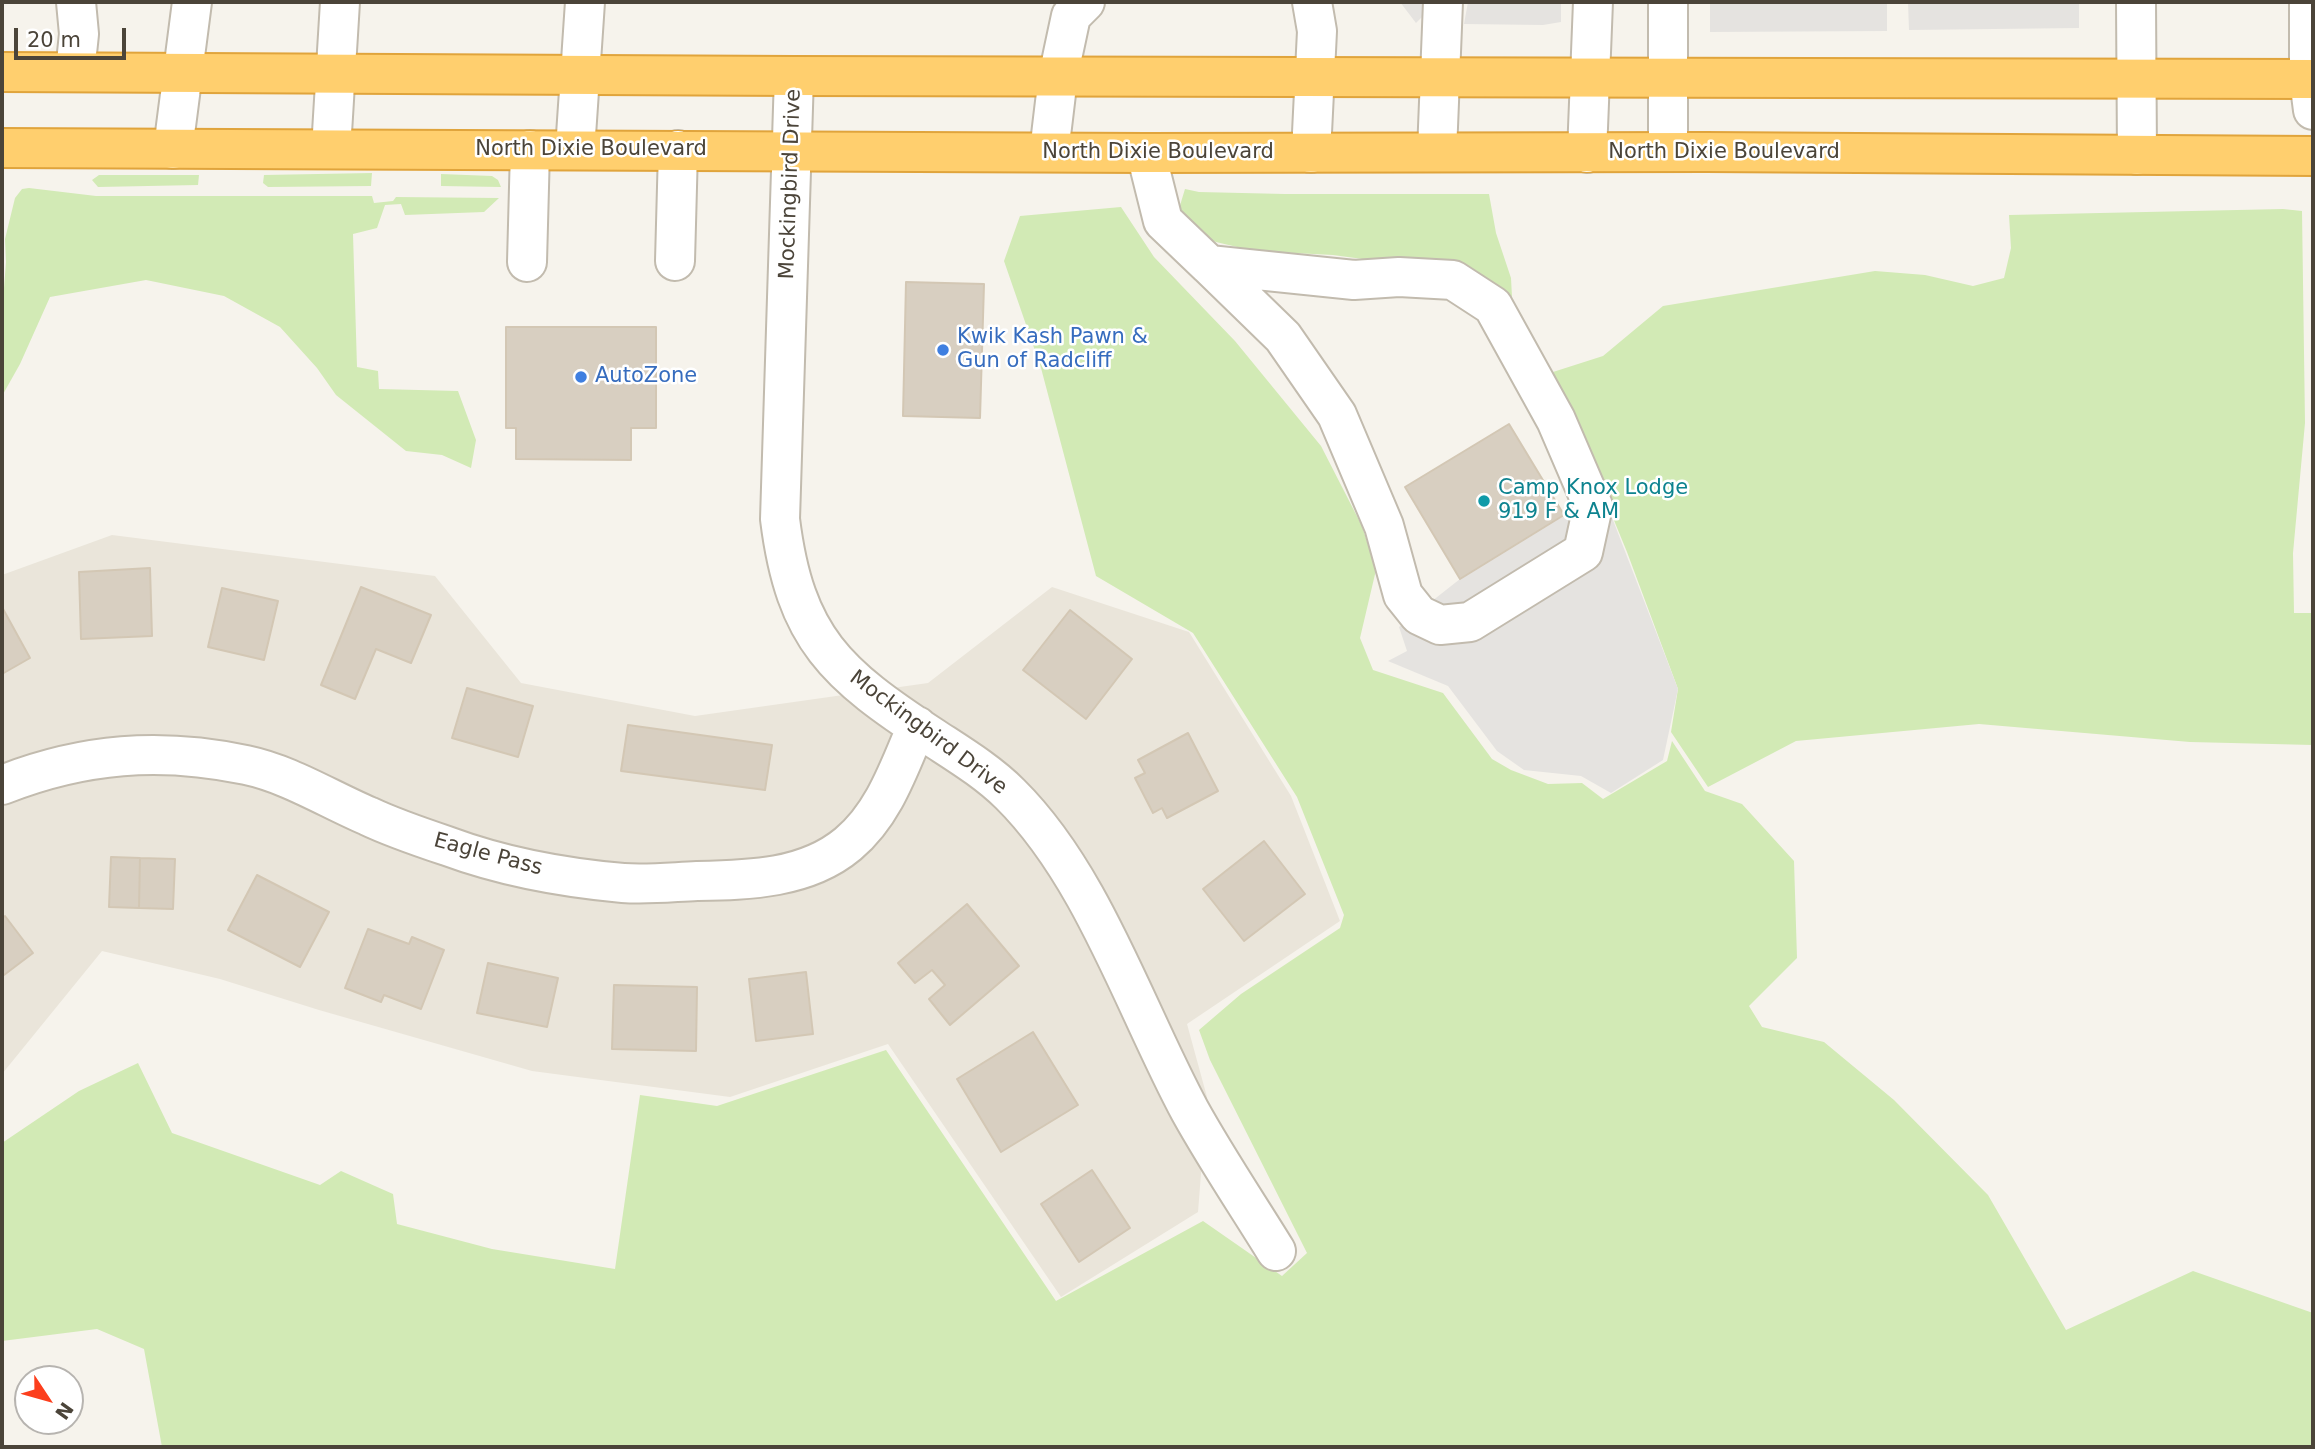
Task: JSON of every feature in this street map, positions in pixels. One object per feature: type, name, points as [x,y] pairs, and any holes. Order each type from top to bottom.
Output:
[{"type":"highway","points":[[2,72],[2138,78],[2312,90]]},
{"type":"highway","name":"North Dixie Boulevard","points":[[2,148],[2313,156]]},
{"type":"street","points":[[75,72],[79,34],[76,2]]},
{"type":"street","points":[[173,149],[192,2]]},
{"type":"street","points":[[331,149],[340,2]]},
{"type":"street","points":[[575,150],[584,2]]},
{"type":"street","points":[[1049,152],[1058,77],[1072,16],[1086,2]]},
{"type":"street","points":[[1311,153],[1317,77],[1317,31],[1312,2]]},
{"type":"street","points":[[1437,152],[1443,2]]},
{"type":"street","points":[[1587,153],[1593,2]]},
{"type":"street","points":[[1668,2],[1668,152]]},
{"type":"street","points":[[2136,2],[2137,155]]},
{"type":"street","points":[[2309,2],[2312,90]]},
{"type":"street","name":"Mockingbird Drive","points":[[794,76],[780,519],[785,558],[796,595],[812,631],[835,662],[865,691],[975,765],[1009,793],[1039,825],[1063,860],[1104,933],[1190,1111],[1276,1251]]},
{"type":"street","points":[[527,262],[530,150]]},
{"type":"street","points":[[675,261],[678,150]]},
{"type":"street","points":[[1146,153],[1163,221],[1283,337],[1337,415],[1384,526],[1403,595],[1419,615],[1440,625],[1471,622],[1583,552],[1593,506],[1556,420],[1493,306],[1453,280],[1399,277],[1353,280],[1209,265]]},
{"type":"street","name":"Eagle Pass","points":[[2,785],[45,769],[121,755],[165,754],[208,759],[248,765],[291,780],[370,817],[450,848],[535,870],[625,883],[747,880],[785,874],[819,863],[848,844],[870,821],[886,797],[917,726]]},
{"type":"shaded area","points":[[1400,2],[1437,2],[1416,23]]},
{"type":"shaded area","points":[[1468,2],[1561,2],[1561,22],[1543,25],[1464,24]]},
{"type":"shaded area","points":[[1710,2],[1887,2],[1887,31],[1710,32]]},
{"type":"shaded area","points":[[1908,2],[2079,2],[2079,28],[1909,30]]},
{"type":"shaded area","points":[[1606,502],[1678,689],[1663,760],[1611,793],[1581,776],[1524,770],[1497,751],[1448,686],[1388,661],[1407,651],[1399,627],[1460,579],[1564,515]]},
{"type":"shaded area","points":[[112,535],[435,576],[521,683],[695,716],[928,683],[1052,587],[1189,632],[1291,796],[1340,921],[1187,1024],[1207,1097],[1198,1212],[1061,1297],[888,1044],[730,1097],[532,1071],[220,979],[102,951],[2,1074],[2,575]]},
{"type":"green space","points":[[372,173],[371,186],[268,187],[263,183],[264,175]]},
{"type":"green space","points":[[441,174],[492,176],[498,180],[501,187],[441,186]]},
{"type":"green space","points":[[99,175],[199,175],[198,185],[98,187],[92,180]]},
{"type":"green space","points":[[22,189],[96,196],[372,196],[374,203],[393,201],[396,197],[499,198],[484,212],[405,215],[401,204],[385,205],[377,228],[353,234],[357,367],[378,371],[379,389],[458,391],[476,440],[471,468],[442,455],[406,451],[336,395],[317,368],[280,327],[224,296],[146,280],[50,297],[20,364],[2,396],[5,239],[15,198]]},
{"type":"green space","points":[[1185,189],[1199,192],[1285,194],[1489,194],[1496,233],[1511,278],[1512,297],[1483,281],[1407,265],[1333,255],[1254,251],[1216,242],[1191,229],[1178,212]]},
{"type":"green space","points":[[1121,207],[1154,257],[1235,341],[1321,446],[1362,526],[1376,570],[1360,638],[1373,670],[1443,693],[1492,759],[1511,770],[1548,784],[1582,783],[1603,799],[1667,761],[1672,741],[1705,791],[1742,804],[1794,861],[1797,958],[1749,1006],[1762,1027],[1824,1042],[1894,1100],[1988,1195],[2066,1330],[2193,1271],[2313,1313],[2313,1447],[162,1447],[144,1349],[97,1329],[2,1341],[2,1143],[79,1091],[138,1063],[172,1133],[320,1185],[341,1171],[393,1194],[397,1224],[492,1249],[615,1269],[640,1095],[717,1106],[886,1050],[1056,1301],[1203,1221],[1282,1276],[1307,1253],[1210,1060],[1199,1030],[1241,994],[1340,928],[1344,915],[1297,797],[1193,633],[1096,576],[1041,368],[1004,261],[1020,216]]},
{"type":"green space","points":[[2283,209],[2302,211],[2305,423],[2293,553],[2294,613],[2313,613],[2313,745],[2190,742],[1979,724],[1796,741],[1708,787],[1671,732],[1678,689],[1627,552],[1553,372],[1603,356],[1663,306],[1875,271],[1925,275],[1973,286],[2004,278],[2011,248],[2009,215]]},
{"type":"building","name":"Kwik Kash Pawn & Gun of Radcliff","points":[[906,282],[984,284],[980,418],[903,416]]},
{"type":"building","name":"AutoZone","points":[[506,327],[656,327],[656,428],[631,428],[631,460],[516,459],[516,428],[506,428]]},
{"type":"building","name":"Camp Knox Lodge 919 F & AM","points":[[1509,424],[1564,515],[1460,579],[1405,487]]},
{"type":"building","points":[[150,568],[152,636],[81,639],[79,572]]},
{"type":"building","points":[[361,587],[431,615],[411,663],[376,649],[355,699],[321,685]]},
{"type":"building","points":[[222,588],[278,601],[264,660],[208,647]]},
{"type":"building","points":[[2,607],[30,658],[2,674]]},
{"type":"building","points":[[1070,610],[1132,659],[1086,719],[1023,670]]},
{"type":"building","points":[[467,688],[533,706],[518,757],[452,738]]},
{"type":"building","points":[[628,725],[772,745],[765,790],[621,771]]},
{"type":"building","points":[[1188,733],[1218,791],[1167,818],[1162,808],[1153,813],[1135,778],[1145,773],[1138,760]]},
{"type":"building","points":[[1264,841],[1305,894],[1244,941],[1203,889]]},
{"type":"building","points":[[111,857],[140,858],[139,908],[109,907]]},
{"type":"building","points":[[140,858],[175,859],[173,909],[139,908]]},
{"type":"building","points":[[257,875],[329,912],[300,967],[228,930]]},
{"type":"building","points":[[967,904],[1019,966],[950,1025],[929,999],[945,985],[932,970],[915,983],[898,963]]},
{"type":"building","points":[[5,916],[33,953],[4,975],[2,918]]},
{"type":"building","points":[[368,929],[409,944],[412,937],[444,950],[421,1009],[384,995],[381,1002],[345,988]]},
{"type":"building","points":[[488,963],[558,978],[547,1027],[477,1013]]},
{"type":"building","points":[[806,972],[813,1034],[756,1041],[749,979]]},
{"type":"building","points":[[614,985],[697,987],[696,1051],[612,1049]]},
{"type":"building","points":[[1033,1032],[1078,1105],[1001,1152],[957,1079]]},
{"type":"building","points":[[1092,1170],[1130,1228],[1079,1262],[1041,1204]]},
{"type":"place","name":"Kwik Kash Pawn & Gun of Radcliff","points":[[943,350]]},
{"type":"place","name":"AutoZone","points":[[581,377]]},
{"type":"place","name":"Camp Knox Lodge 919 F & AM","points":[[1484,501]]}]
